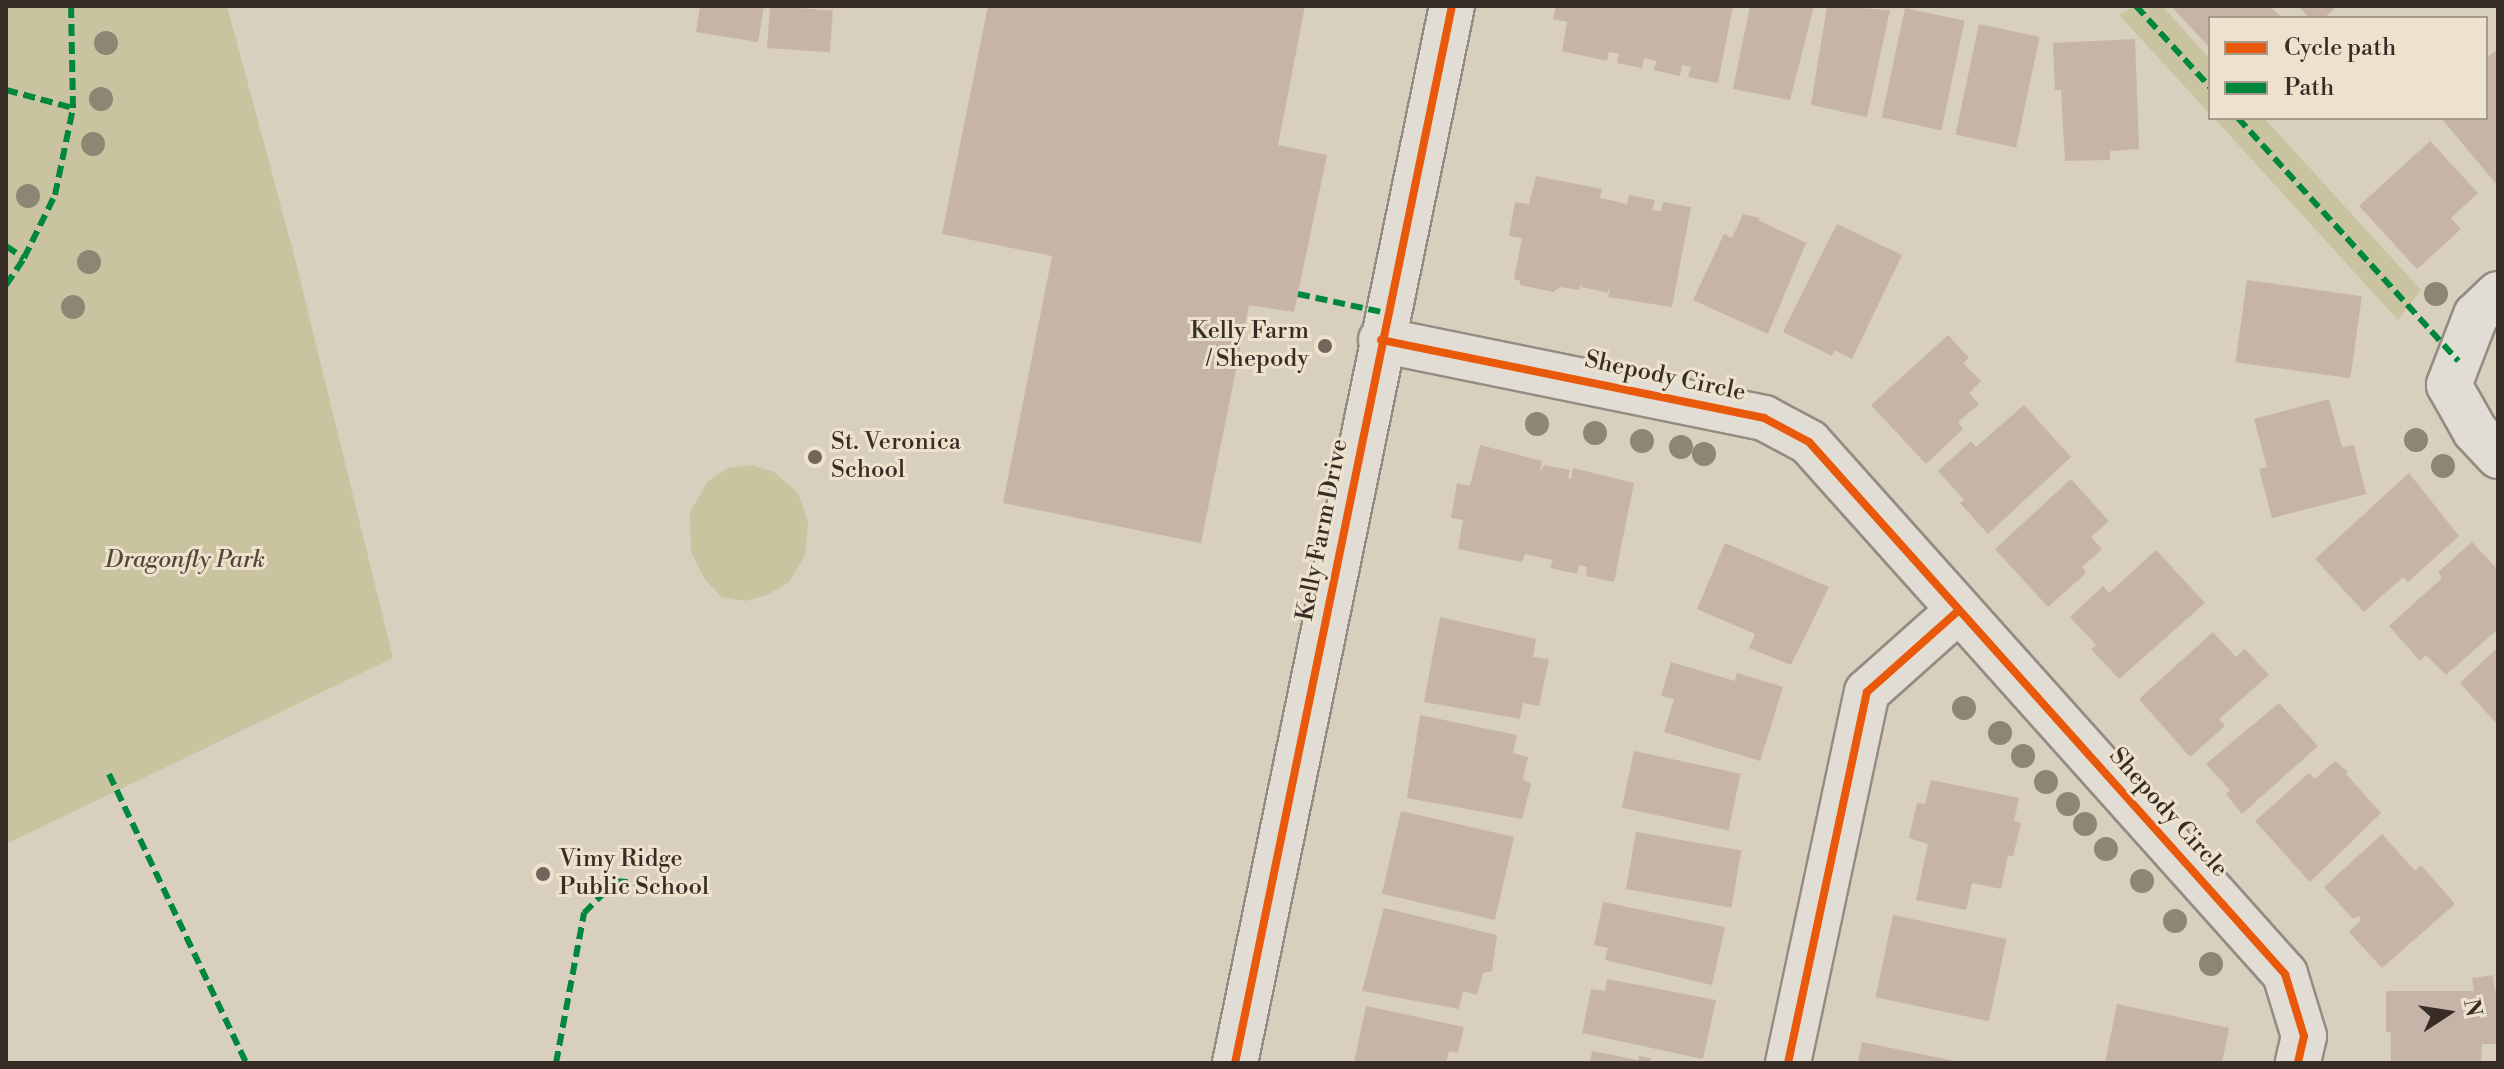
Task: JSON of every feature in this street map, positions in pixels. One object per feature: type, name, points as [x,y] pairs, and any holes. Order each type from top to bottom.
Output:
[{"type":"street","name":"Kelly Farm Drive","points":[[1235,1063],[1452,6]]},
{"type":"street","points":[[2498,294],[2476,315],[2449,385],[2475,431],[2498,456]]},
{"type":"street","name":"Shepody Circle","points":[[1381,340],[1764,418],[1809,442],[2285,974],[2304,1036],[2298,1063]]},
{"type":"street","points":[[1788,1063],[1867,692],[1959,610]]},
{"type":"green space","name":"Dragonfly Park","points":[[6,6],[227,6],[294,255],[393,658],[6,844]]},
{"type":"green space","points":[[2135,6],[2162,6],[2208,57],[2208,112],[2119,15]]},
{"type":"green space","points":[[2216,120],[2266,120],[2421,290],[2398,320]]},
{"type":"green space","points":[[751,465],[774,472],[798,493],[808,522],[805,555],[789,582],[767,595],[745,601],[721,597],[704,578],[691,552],[690,512],[708,481],[728,468]]},
{"type":"building","points":[[700,6],[764,6],[758,42],[696,32]]},
{"type":"building","points":[[770,6],[833,10],[830,52],[767,48]]},
{"type":"building","points":[[988,6],[1305,6],[1278,145],[1327,155],[1294,312],[1249,305],[1201,543],[1003,503],[1052,256],[942,234]]},
{"type":"building","points":[[1556,6],[1733,6],[1718,83],[1688,77],[1691,67],[1682,65],[1680,76],[1654,70],[1656,61],[1644,58],[1642,68],[1617,63],[1619,54],[1609,52],[1607,61],[1562,51],[1567,22],[1553,19]]},
{"type":"building","points":[[1750,6],[1814,6],[1790,100],[1733,89]]},
{"type":"building","points":[[1827,6],[1890,10],[1867,117],[1811,105]]},
{"type":"building","points":[[2270,6],[2280,16],[2208,16],[2208,46],[2173,8]]},
{"type":"building","points":[[2298,6],[2337,6],[2326,16],[2307,16]]},
{"type":"building","points":[[1905,8],[1965,21],[1941,130],[1882,118]]},
{"type":"building","points":[[1979,24],[2040,37],[2016,147],[1956,135]]},
{"type":"building","points":[[2135,39],[2139,149],[2110,151],[2110,160],[2065,161],[2061,90],[2055,90],[2053,43]]},
{"type":"building","points":[[2495,51],[2498,54],[2498,186],[2443,120],[2488,120],[2488,57]]},
{"type":"building","points":[[2430,141],[2478,193],[2451,218],[2461,229],[2417,269],[2359,206]]},
{"type":"building","points":[[1536,176],[1602,189],[1600,198],[1627,204],[1629,195],[1655,200],[1652,210],[1661,211],[1663,202],[1691,207],[1672,307],[1608,297],[1611,285],[1607,293],[1581,287],[1583,279],[1579,290],[1560,287],[1553,292],[1520,285],[1520,281],[1514,279],[1522,238],[1509,236],[1515,202],[1529,204]]},
{"type":"building","points":[[1743,214],[1760,218],[1758,220],[1806,243],[1768,334],[1693,300],[1724,234],[1732,238]]},
{"type":"building","points":[[1837,224],[1902,255],[1852,359],[1834,350],[1832,356],[1783,332]]},
{"type":"building","points":[[2247,280],[2362,296],[2350,378],[2235,362]]},
{"type":"building","points":[[1948,335],[1969,358],[1963,363],[1981,381],[1969,393],[1979,404],[1958,422],[1963,429],[1926,464],[1871,405]]},
{"type":"building","points":[[2329,399],[2342,447],[2354,445],[2366,494],[2272,518],[2259,469],[2267,467],[2254,419]]},
{"type":"building","points":[[2024,405],[2071,457],[1988,534],[1960,503],[1964,500],[1938,471],[1971,441],[1976,447]]},
{"type":"building","points":[[1480,445],[1542,461],[1540,472],[1544,465],[1570,470],[1568,478],[1571,479],[1573,468],[1634,483],[1614,582],[1586,576],[1587,567],[1579,565],[1577,574],[1550,568],[1553,560],[1525,554],[1522,562],[1458,549],[1463,520],[1451,518],[1457,483],[1470,486]]},
{"type":"building","points":[[2409,473],[2459,536],[2408,582],[2403,577],[2364,612],[2315,559]]},
{"type":"building","points":[[2071,479],[2109,521],[2091,537],[2102,549],[2082,567],[2086,573],[2048,607],[1995,549]]},
{"type":"building","points":[[2472,542],[2498,570],[2498,629],[2446,675],[2426,655],[2420,661],[2389,626],[2442,578],[2438,572]]},
{"type":"building","points":[[1725,543],[1829,587],[1791,665],[1749,648],[1755,634],[1697,609]]},
{"type":"building","points":[[2156,550],[2205,603],[2119,679],[2091,649],[2096,645],[2070,617],[2103,586],[2109,593]]},
{"type":"building","points":[[1440,617],[1536,639],[1533,657],[1549,659],[1539,706],[1523,703],[1520,719],[1424,702]]},
{"type":"building","points":[[2213,632],[2236,657],[2245,649],[2269,675],[2219,719],[2225,726],[2190,757],[2139,699]]},
{"type":"building","points":[[2498,647],[2498,725],[2460,683]]},
{"type":"building","points":[[1671,662],[1735,681],[1737,673],[1783,687],[1760,761],[1664,732],[1674,699],[1661,696]]},
{"type":"building","points":[[2279,703],[2318,746],[2242,814],[2226,794],[2230,790],[2206,764]]},
{"type":"building","points":[[1420,715],[1517,735],[1513,753],[1528,757],[1523,779],[1531,784],[1522,819],[1407,798]]},
{"type":"building","points":[[1634,751],[1741,774],[1729,830],[1622,808]]},
{"type":"building","points":[[2335,761],[2348,772],[2346,774],[2381,813],[2310,882],[2255,821],[2309,773],[2315,779]]},
{"type":"building","points":[[1931,780],[2019,798],[2014,821],[2021,823],[2013,857],[2008,855],[2001,889],[1972,883],[1966,910],[1916,900],[1928,844],[1909,838],[1917,803],[1925,804]]},
{"type":"building","points":[[1401,811],[1514,837],[1495,920],[1382,894]]},
{"type":"building","points":[[1636,832],[1741,851],[1731,908],[1626,889]]},
{"type":"building","points":[[2382,834],[2415,871],[2421,865],[2455,904],[2382,968],[2349,932],[2361,920],[2359,916],[2353,919],[2324,887]]},
{"type":"building","points":[[1603,902],[1725,927],[1712,985],[1605,960],[1608,948],[1594,945]]},
{"type":"building","points":[[1384,908],[1497,935],[1492,971],[1483,973],[1477,995],[1463,991],[1459,1009],[1362,991]]},
{"type":"building","points":[[1893,915],[2006,939],[1989,1021],[1876,997]]},
{"type":"building","points":[[2493,975],[2495,991],[2498,991],[2498,1044],[2482,1044],[2481,1063],[2391,1063],[2391,1032],[2386,1032],[2386,991],[2474,991],[2472,978]]},
{"type":"building","points":[[1607,979],[1716,1000],[1703,1059],[1582,1033],[1591,989],[1605,991]]},
{"type":"building","points":[[2117,1004],[2229,1028],[2222,1063],[2105,1063]]},
{"type":"building","points":[[1366,1006],[1464,1027],[1458,1053],[1449,1051],[1446,1063],[1354,1063]]},
{"type":"building","points":[[1862,1042],[1960,1062],[1960,1063],[1858,1063]]},
{"type":"building","points":[[1592,1051],[1638,1060],[1639,1056],[1651,1058],[1650,1063],[1590,1063]]},
{"type":"marked path","points":[[6,285],[24,258],[55,195],[73,108],[71,6]]},
{"type":"marked path","points":[[2136,6],[2208,85]]},
{"type":"marked path","points":[[6,90],[73,108]]},
{"type":"marked path","points":[[2240,120],[2458,361]]},
{"type":"marked path","points":[[6,246],[24,258]]},
{"type":"marked path","points":[[1298,294],[1387,313]]},
{"type":"marked path","points":[[109,774],[246,1063]]},
{"type":"marked path","points":[[556,1063],[584,913],[616,881],[703,890]]},
{"type":"cycle path","points":[[1235,1063],[1452,6]]},
{"type":"cycle path","points":[[1381,340],[1764,418],[1809,442],[2285,974],[2304,1036],[2298,1063]]},
{"type":"cycle path","points":[[1788,1063],[1867,692],[1959,610]]},
{"type":"place","name":"Kelly Farm / Shepody","points":[[1325,346]]},
{"type":"place","name":"St. Veronica School","points":[[815,457]]},
{"type":"place","name":"Vimy Ridge Public School","points":[[543,874]]}]
